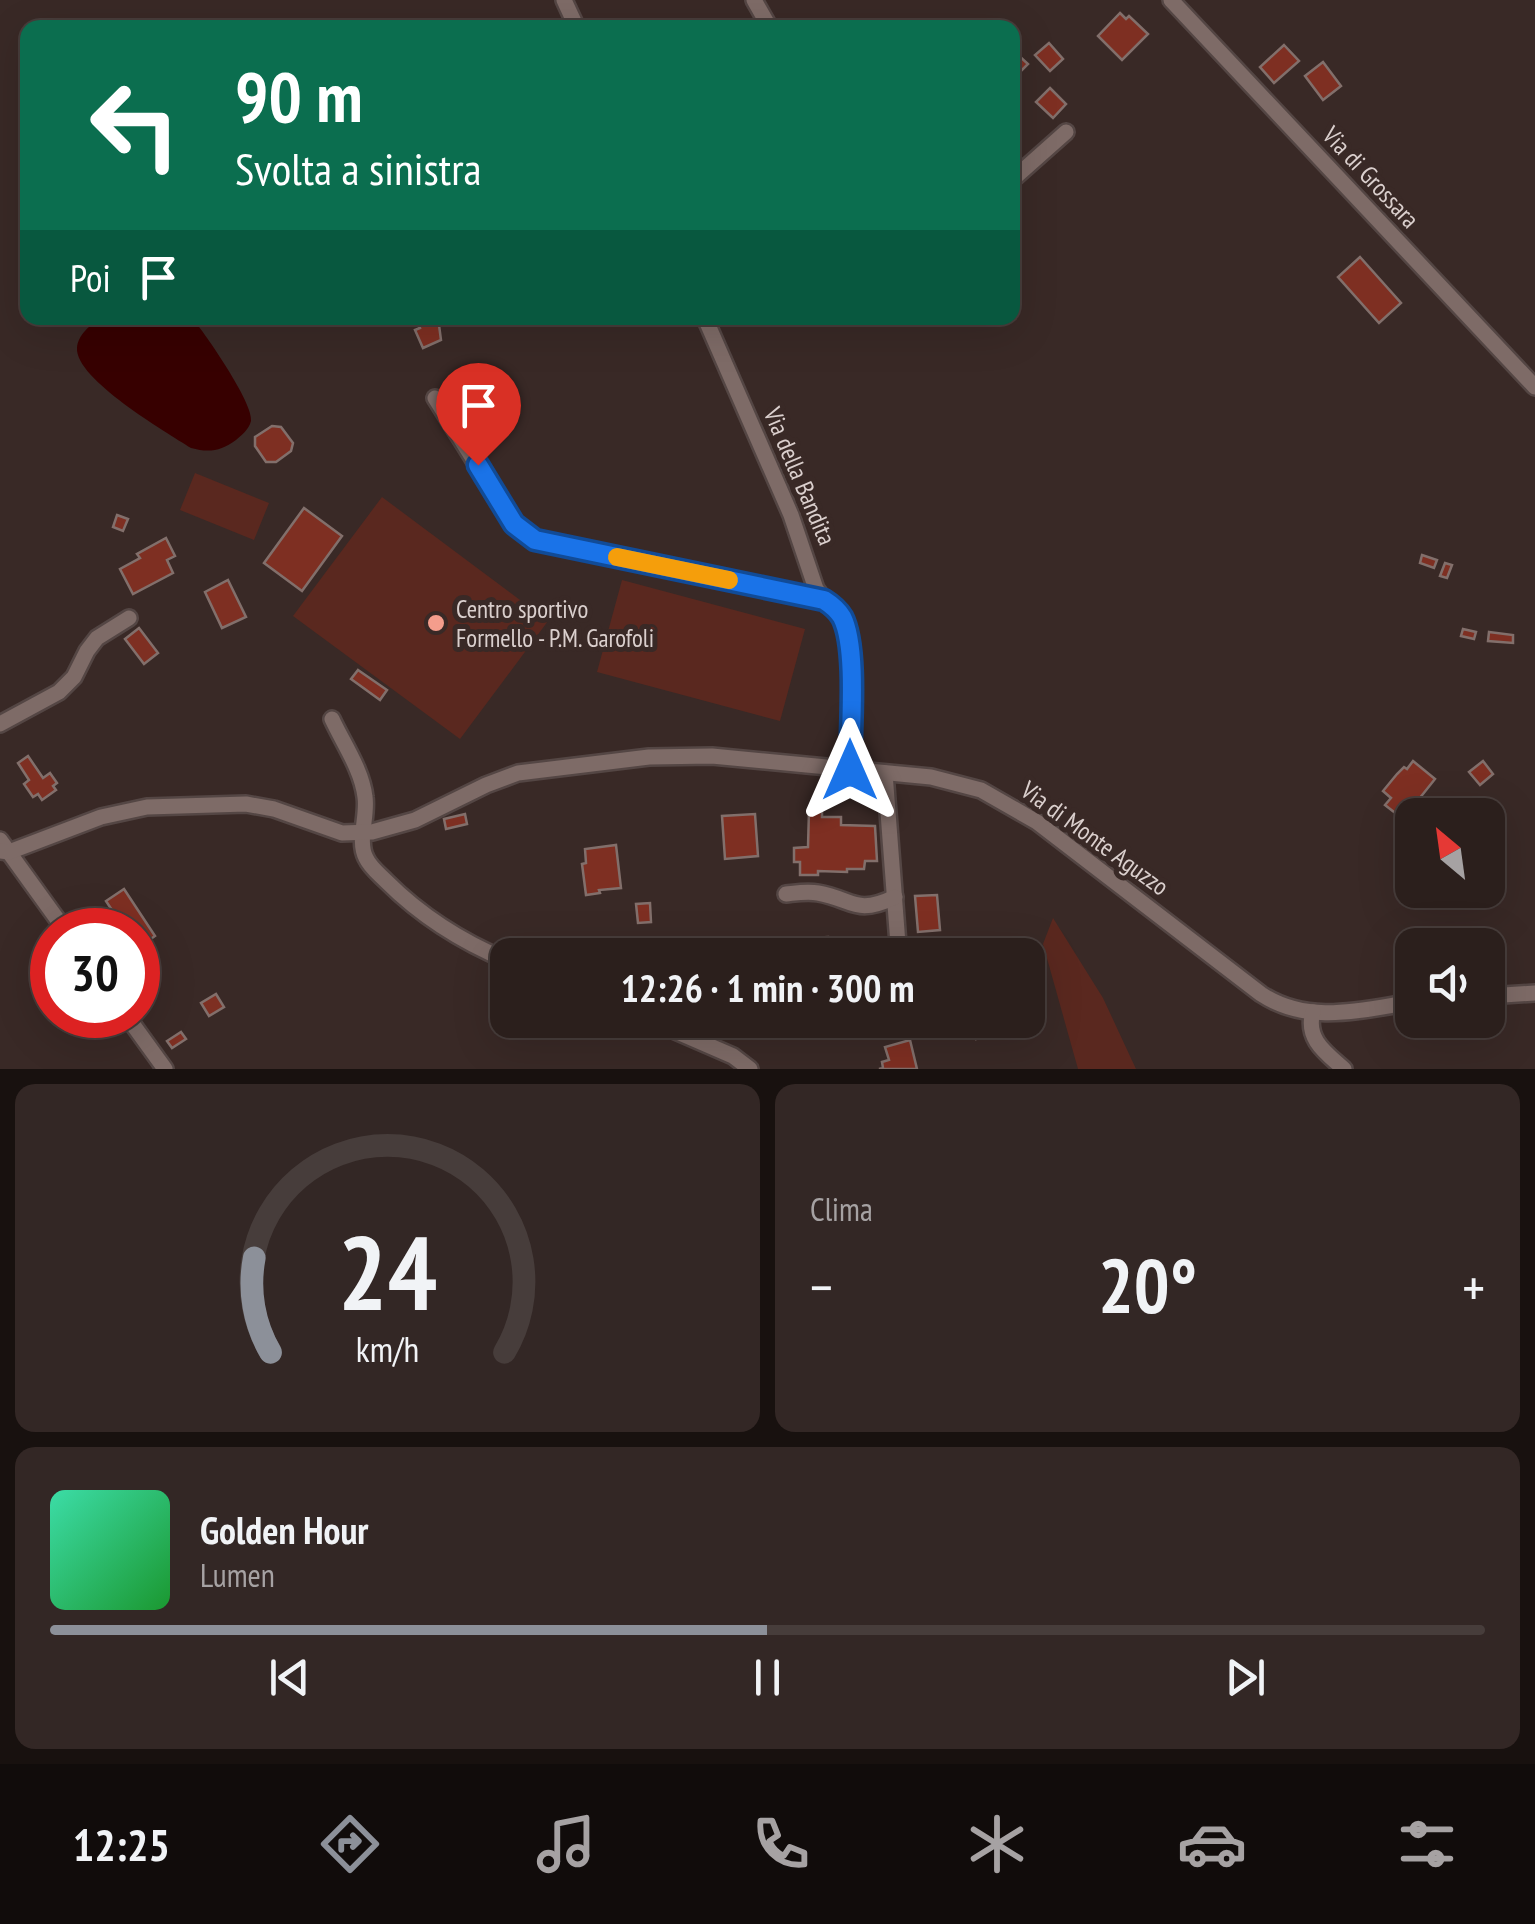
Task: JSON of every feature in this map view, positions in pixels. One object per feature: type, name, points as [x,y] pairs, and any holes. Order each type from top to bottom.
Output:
[{"type":"street","name":"Via di Grossara","points":[[1172,0],[1535,386]]},
{"type":"street","points":[[1020,173],[1066,132]]},
{"type":"street","name":"Via della Bandita","points":[[709,325],[791,514],[816,589],[843,620],[849,640],[850,770]]},
{"type":"street","points":[[435,398],[514,524],[535,540],[824,600]]},
{"type":"street","points":[[0,724],[59,692],[74,677],[97,638],[129,618]]},
{"type":"street","points":[[332,719],[364,790],[367,860],[398,892],[452,933],[490,953]]},
{"type":"street","name":"Via di Monte Aguzzo","points":[[3,848],[102,816],[147,807],[251,805],[342,832],[364,833],[415,820],[500,778],[534,770],[680,756],[948,780],[994,796],[1036,822],[1268,998],[1292,1009],[1343,1014],[1395,1005]]},
{"type":"street","points":[[885,773],[898,938]]},
{"type":"street","points":[[3,848],[48,908]]},
{"type":"street","points":[[786,894],[817,892],[865,906],[894,896]]},
{"type":"street","points":[[1505,995],[1535,993]]},
{"type":"street","points":[[1313,1012],[1310,1022],[1315,1042],[1344,1069]]},
{"type":"street","points":[[142,1038],[164,1069]]},
{"type":"street","points":[[692,1038],[733,1056],[750,1069]]},
{"type":"shaded area","points":[[91,325],[197,325],[245,400],[251,421],[247,429],[225,447],[191,448],[143,418],[90,374],[80,361],[77,348]]},
{"type":"shaded area","points":[[195,473],[269,503],[254,540],[180,510]]},
{"type":"shaded area","points":[[382,497],[548,621],[460,739],[293,616]]},
{"type":"shaded area","points":[[622,580],[805,629],[780,721],[597,672]]},
{"type":"shaded area","points":[[1053,918],[1103,998],[1136,1069],[1078,1069],[1045,951]]},
{"type":"building","points":[[1120,13],[1148,34],[1122,60],[1098,36]]},
{"type":"building","points":[[1049,43],[1063,59],[1050,71],[1035,55]]},
{"type":"building","points":[[1284,45],[1299,61],[1274,83],[1260,67]]},
{"type":"building","points":[[1323,62],[1341,86],[1323,100],[1305,76]]},
{"type":"building","points":[[1050,88],[1066,104],[1053,118],[1036,102]]},
{"type":"building","points":[[1360,257],[1401,303],[1379,323],[1338,277]]},
{"type":"building","points":[[419,325],[439,325],[441,340],[423,348],[415,330]]},
{"type":"building","points":[[272,426],[281,427],[293,443],[291,451],[276,462],[266,462],[255,446],[255,437]]},
{"type":"building","points":[[304,508],[342,536],[302,591],[264,563]]},
{"type":"building","points":[[117,515],[128,519],[123,531],[113,527]]},
{"type":"building","points":[[166,538],[175,556],[167,560],[173,573],[133,594],[120,569]]},
{"type":"building","points":[[1422,555],[1437,560],[1434,568],[1420,563]]},
{"type":"building","points":[[1445,563],[1452,565],[1447,578],[1440,576]]},
{"type":"building","points":[[228,580],[246,617],[222,628],[205,592]]},
{"type":"building","points":[[139,628],[158,653],[144,664],[125,639]]},
{"type":"building","points":[[1463,629],[1476,632],[1474,639],[1461,636]]},
{"type":"building","points":[[1489,632],[1513,635],[1513,643],[1488,641]]},
{"type":"building","points":[[358,670],[387,690],[380,700],[351,679]]},
{"type":"building","points":[[28,756],[43,778],[50,773],[57,783],[53,786],[56,790],[42,800],[38,794],[33,797],[24,784],[29,780],[18,763]]},
{"type":"building","points":[[1413,761],[1435,779],[1420,798],[1395,798],[1395,813],[1385,805],[1391,798],[1383,791],[1404,767],[1407,769]]},
{"type":"building","points":[[1483,761],[1493,774],[1480,785],[1469,772]]},
{"type":"building","points":[[809,810],[822,810],[822,817],[841,817],[841,825],[875,826],[877,861],[865,861],[864,869],[800,875],[800,862],[794,862],[794,848],[808,847]]},
{"type":"building","points":[[465,814],[467,824],[446,829],[444,819]]},
{"type":"building","points":[[755,814],[758,856],[725,859],[722,816]]},
{"type":"building","points":[[616,845],[621,888],[586,895],[582,864],[586,863],[585,849]]},
{"type":"building","points":[[124,889],[137,908],[111,908],[106,901]]},
{"type":"building","points":[[937,895],[940,930],[918,932],[915,896]]},
{"type":"building","points":[[650,903],[651,922],[638,923],[636,904]]},
{"type":"building","points":[[216,994],[224,1007],[209,1016],[201,1003]]},
{"type":"building","points":[[181,1032],[186,1039],[172,1048],[167,1041]]},
{"type":"building","points":[[910,1040],[917,1069],[879,1069],[883,1068],[882,1062],[889,1060],[885,1047]]},
{"type":"slow traffic","points":[[617,557],[729,580]]},
{"type":"place","name":"Centro sportivo Formello - P.M. Garofoli","points":[[436,623]]},
{"type":"route","points":[[478,465],[514,524],[535,540],[824,600],[834,606],[843,620],[851,657],[850,770]]}]
